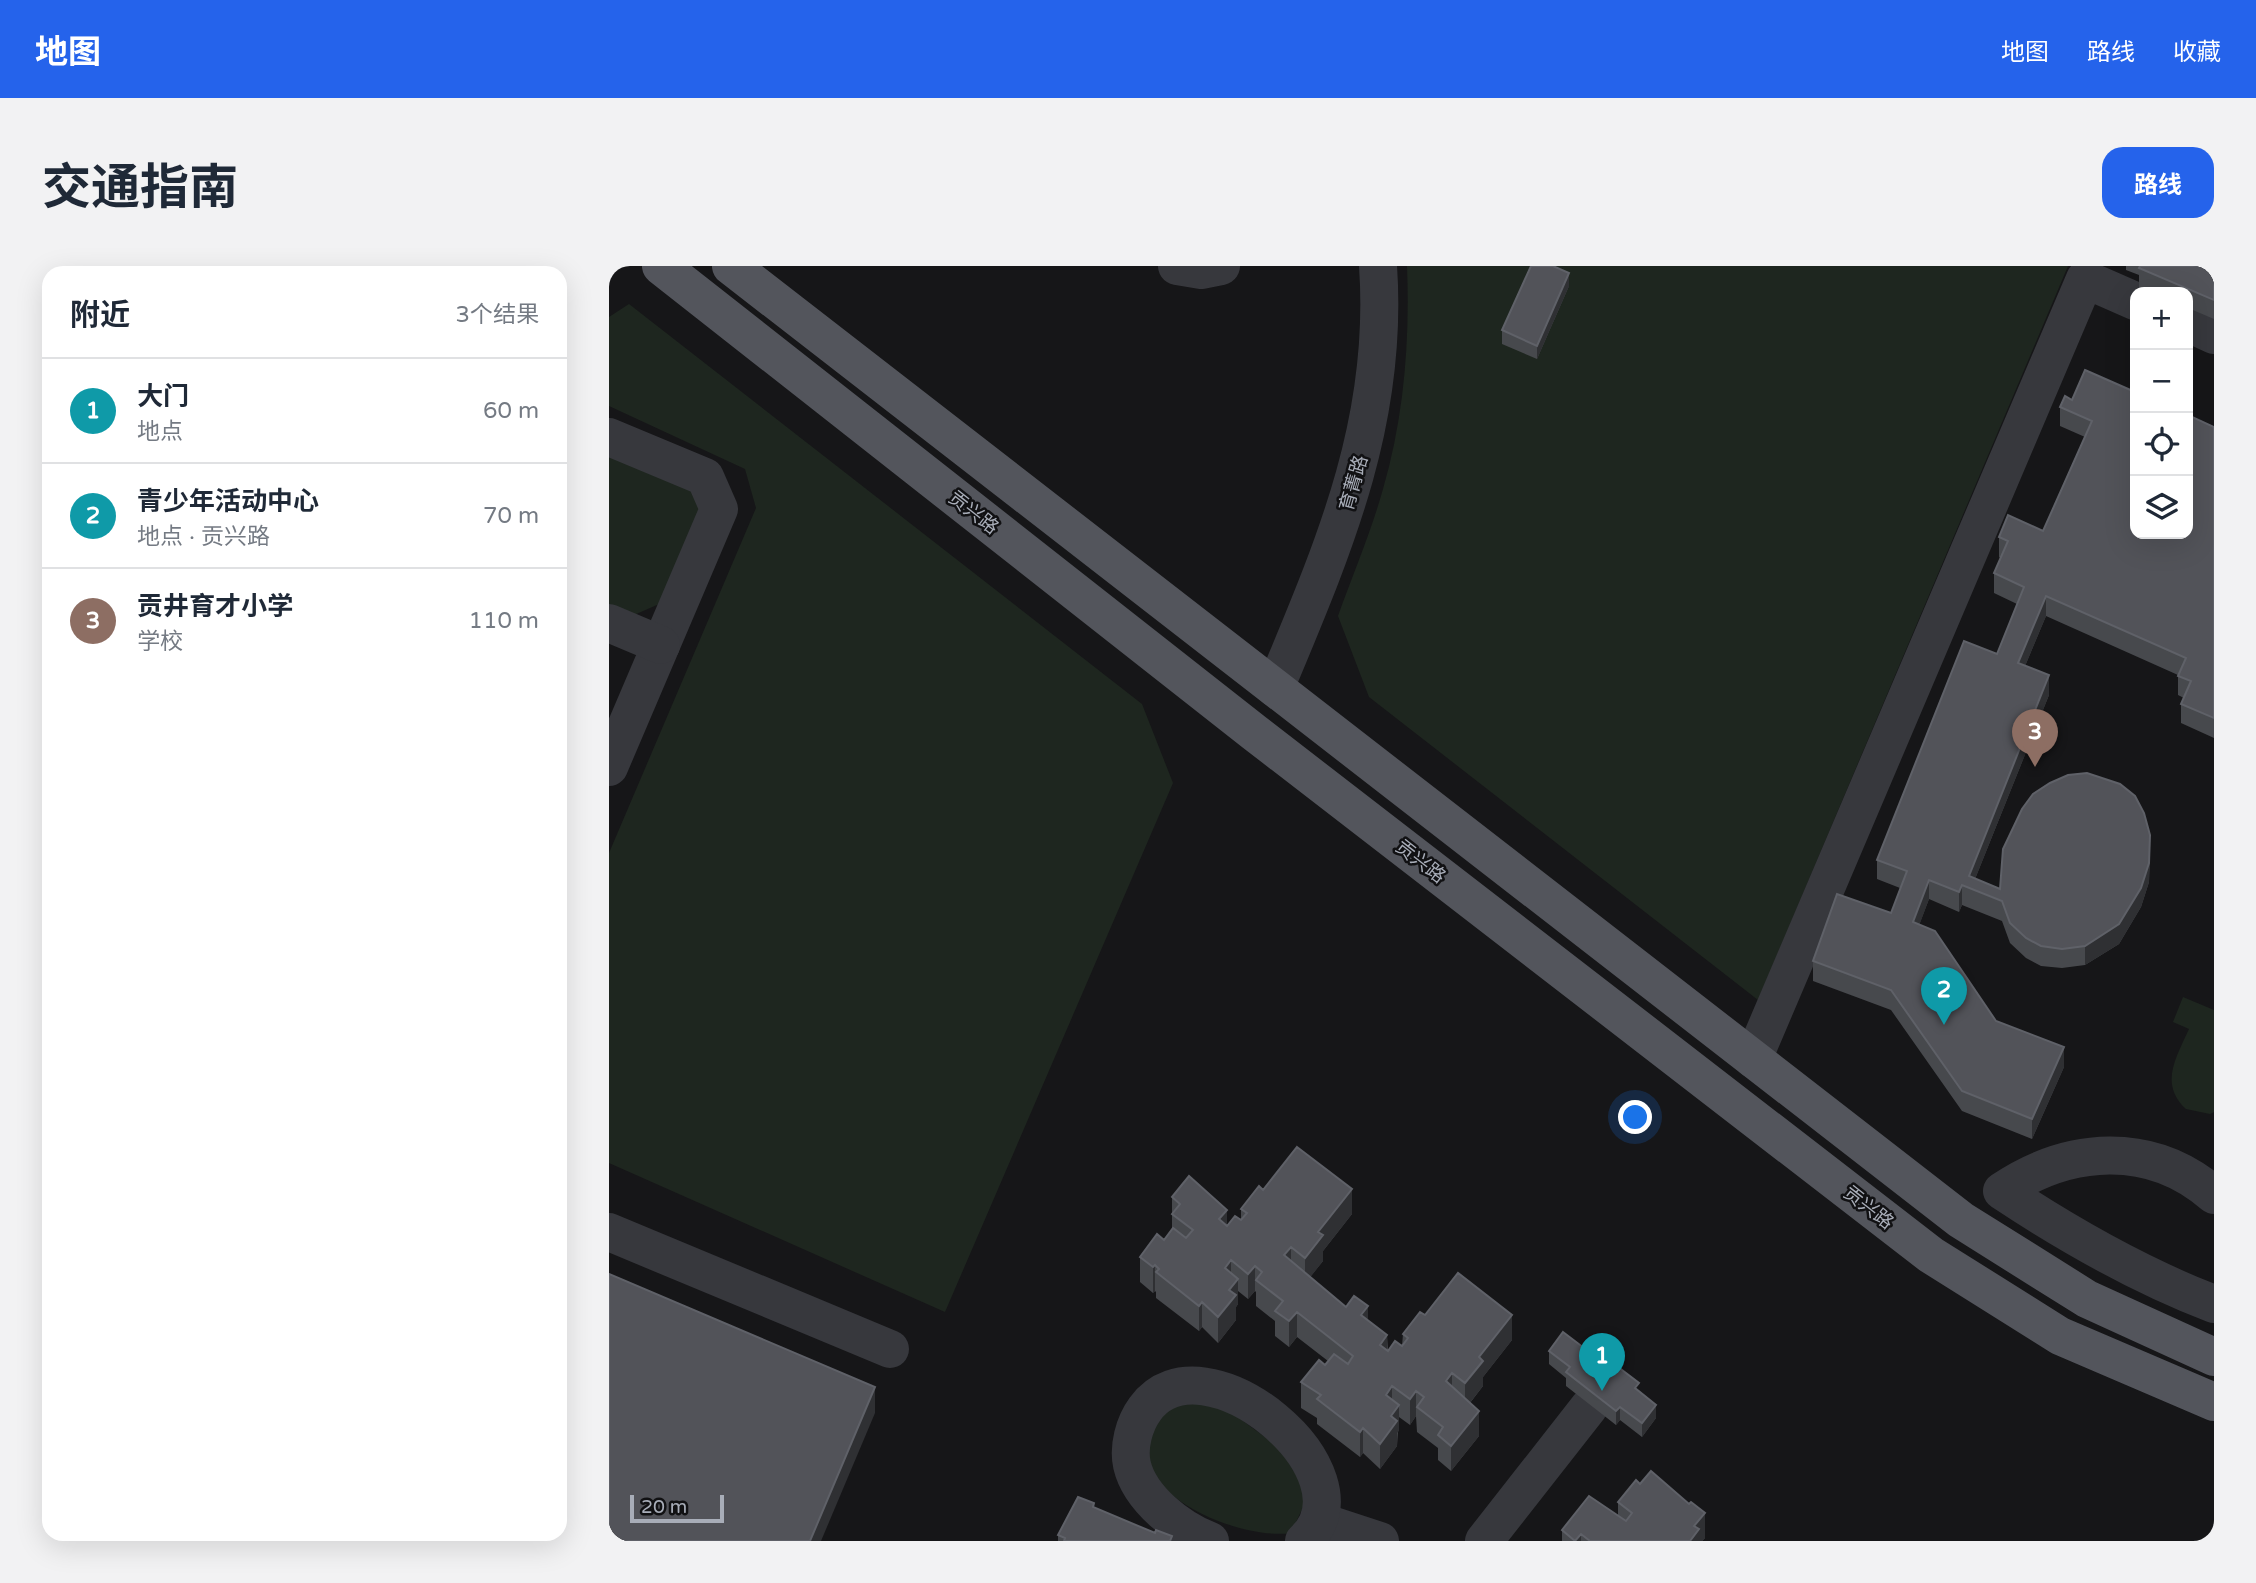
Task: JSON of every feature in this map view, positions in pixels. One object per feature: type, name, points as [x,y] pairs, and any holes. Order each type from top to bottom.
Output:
[{"type":"main road","name":"贡兴路","points":[[661,266],[1244,724],[1931,1255],[2060,1336],[2214,1402]]},
{"type":"main road","points":[[731,266],[1961,1220],[2087,1299],[2214,1357]]},
{"type":"street","points":[[1177,266],[1201,270],[1221,266]]},
{"type":"street","name":"育菁路","points":[[1275,688],[1332,551],[1363,447],[1374,386],[1379,321],[1378,266]]},
{"type":"street","points":[[1753,1059],[2085,279],[2130,299]]},
{"type":"street","points":[[2193,325],[2214,335]]},
{"type":"street","points":[[609,437],[705,477],[719,509],[609,767]]},
{"type":"street","points":[[609,623],[661,645]]},
{"type":"street","points":[[2214,1195],[2185,1173],[2172,1168],[2129,1157],[2101,1155],[2051,1164],[2002,1191],[2076,1240],[2170,1287],[2214,1304]]},
{"type":"street","points":[[609,1232],[890,1349]]},
{"type":"street","points":[[1210,1541],[1189,1531],[1159,1507],[1138,1481],[1133,1469],[1132,1446],[1140,1415],[1153,1398],[1180,1385],[1206,1386],[1235,1397],[1267,1416],[1292,1438],[1320,1482],[1323,1505],[1312,1531],[1380,1541]]},
{"type":"street","points":[[1484,1541],[1588,1407]]},
{"type":"shaded area","points":[[1407,266],[2068,266],[1758,1000],[1369,697],[1338,616],[1378,505],[1396,434],[1406,351]]},
{"type":"shaded area","points":[[629,304],[1142,704],[1173,783],[945,1312],[609,1163],[609,853],[756,508],[745,469],[609,406],[609,317]]},
{"type":"shaded area","points":[[609,452],[689,485],[702,513],[666,601],[634,615],[609,604]]},
{"type":"shaded area","points":[[2183,997],[2214,1010],[2214,1112],[2210,1114],[2186,1109],[2173,1090],[2172,1070],[2189,1029],[2173,1022]]},
{"type":"shaded area","points":[[1179,1400],[1224,1407],[1281,1449],[1309,1494],[1291,1533],[1244,1529],[1217,1520],[1191,1508],[1169,1492],[1153,1474],[1146,1454],[1150,1432]]},
{"type":"building","points":[[1531,266],[1553,266],[1569,273],[1537,346],[1502,330]]},
{"type":"building","points":[[2214,266],[2214,300],[2193,291],[2193,287],[2184,287],[2139,268]]},
{"type":"building","points":[[2085,370],[2130,390],[2130,539],[2193,539],[2193,417],[2214,427],[2214,718],[2181,704],[2191,681],[2178,676],[2186,658],[2046,596],[2018,663],[2049,675],[1969,876],[2000,889],[2003,849],[2022,809],[2033,794],[2068,775],[2087,773],[2120,784],[2135,796],[2144,813],[2150,835],[2149,863],[2141,888],[2119,924],[2085,946],[2062,949],[2041,946],[2026,938],[2010,923],[2002,901],[1962,885],[1959,892],[1929,880],[1913,922],[1935,931],[1996,1021],[2064,1047],[2032,1119],[1962,1091],[1891,990],[1813,961],[1837,894],[1891,913],[1907,871],[1877,860],[1964,641],[1997,654],[2024,587],[1994,573],[2008,541],[1999,537],[2008,515],[2043,531],[2092,421],[2060,407],[2065,396],[2072,400]]},
{"type":"building","points":[[1297,1147],[1352,1189],[1318,1232],[1323,1235],[1305,1258],[1291,1247],[1284,1255],[1346,1307],[1354,1296],[1368,1306],[1361,1315],[1387,1335],[1380,1345],[1388,1351],[1395,1341],[1402,1346],[1408,1338],[1403,1334],[1420,1312],[1425,1315],[1458,1273],[1512,1315],[1479,1357],[1483,1361],[1465,1383],[1452,1373],[1446,1381],[1479,1411],[1451,1446],[1438,1435],[1443,1427],[1417,1407],[1424,1397],[1416,1391],[1410,1399],[1392,1386],[1386,1395],[1399,1405],[1391,1416],[1397,1421],[1380,1444],[1363,1428],[1360,1432],[1317,1399],[1321,1395],[1301,1382],[1319,1360],[1325,1365],[1334,1354],[1348,1364],[1353,1356],[1297,1312],[1289,1321],[1275,1311],[1283,1301],[1256,1280],[1262,1272],[1255,1266],[1248,1274],[1231,1260],[1225,1268],[1238,1279],[1229,1290],[1236,1295],[1218,1317],[1202,1302],[1199,1306],[1156,1272],[1159,1269],[1155,1265],[1153,1267],[1140,1257],[1157,1234],[1164,1240],[1173,1228],[1186,1238],[1193,1230],[1172,1214],[1180,1204],[1172,1197],[1189,1176],[1227,1210],[1219,1219],[1227,1226],[1235,1216],[1241,1220],[1247,1213],[1241,1209],[1259,1186],[1263,1190]]},
{"type":"building","points":[[609,1274],[875,1387],[810,1541],[609,1541]]},
{"type":"building","points":[[1563,1332],[1584,1348],[1588,1344],[1639,1383],[1635,1388],[1656,1405],[1642,1423],[1620,1407],[1616,1411],[1566,1372],[1570,1367],[1549,1351]]},
{"type":"building","points":[[1651,1471],[1689,1504],[1691,1502],[1705,1513],[1694,1526],[1699,1529],[1690,1541],[1590,1541],[1581,1534],[1575,1541],[1562,1530],[1589,1496],[1626,1521],[1632,1513],[1618,1502],[1636,1480],[1640,1484]]},
{"type":"building","points":[[1078,1497],[1094,1503],[1093,1507],[1155,1533],[1156,1530],[1172,1536],[1170,1541],[1064,1541],[1065,1538],[1058,1535]]},
{"type":"place","name":"贡井育才小学","points":[[2035,767]]},
{"type":"place","name":"青少年活动中心","points":[[1944,1025]]},
{"type":"place","name":"大门","points":[[1602,1391]]}]
